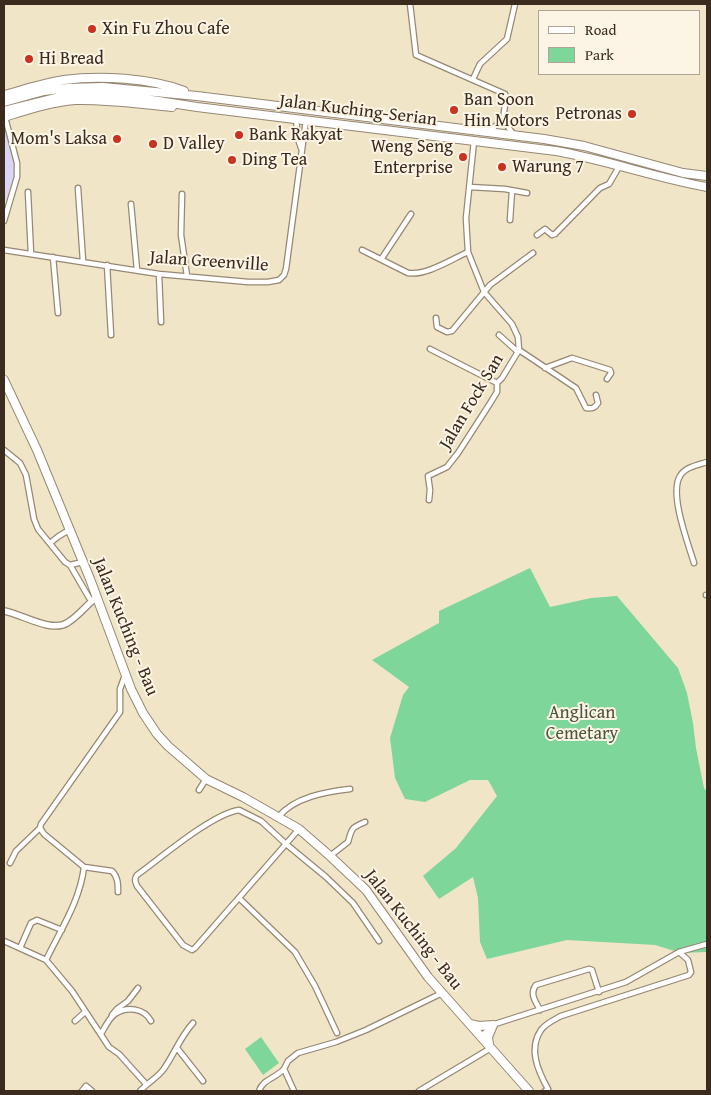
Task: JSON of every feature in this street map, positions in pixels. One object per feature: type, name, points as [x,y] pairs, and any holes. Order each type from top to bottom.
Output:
[{"type":"main road","points":[[4,96],[64,80],[102,78],[125,79],[166,86],[197,96]]},
{"type":"main road","name":"Jalan Kuching-Serian","points":[[4,102],[33,94],[103,87],[197,96],[584,146],[683,173],[707,176]]},
{"type":"main road","name":"Jalan Kuching-Serian","points":[[4,115],[68,91],[113,94],[556,151],[620,165],[648,174],[707,188]]},
{"type":"main road","points":[[4,115],[74,100],[113,101],[178,107],[197,106]]},
{"type":"main road","name":"Jalan Kuching - Bau","points":[[4,380],[31,435],[83,562],[94,599],[125,674],[143,712],[157,734],[206,779],[243,797],[299,830],[366,890],[428,977],[529,1091]]},
{"type":"main road","points":[[470,1024],[480,1026],[493,1025],[488,1037],[491,1048]]},
{"type":"street","points":[[410,4],[416,55],[473,79],[504,94],[506,97],[503,120],[487,133]]},
{"type":"street","points":[[473,79],[480,64],[507,39],[515,4]]},
{"type":"street","points":[[4,115],[17,163],[17,176],[4,221]]},
{"type":"street","name":"Jalan Greenville","points":[[296,119],[301,148]]},
{"type":"street","name":"Jalan Greenville","points":[[4,250],[159,274],[248,282],[279,280],[284,275],[306,120]]},
{"type":"street","points":[[503,120],[515,136]]},
{"type":"street","name":"Jalan Fock San","points":[[429,500],[428,476],[447,466],[458,454],[497,392],[497,384],[519,351],[518,337],[512,324],[484,292],[468,252],[466,218],[474,141]]},
{"type":"street","points":[[536,235],[545,229],[552,235],[555,234],[600,188],[609,184],[620,165]]},
{"type":"street","points":[[470,186],[527,193]]},
{"type":"street","points":[[78,188],[83,261]]},
{"type":"street","points":[[510,220],[512,191]]},
{"type":"street","points":[[28,192],[32,254]]},
{"type":"street","points":[[182,194],[181,235],[186,276]]},
{"type":"street","points":[[131,204],[137,270]]},
{"type":"street","points":[[382,258],[411,214]]},
{"type":"street","points":[[362,250],[408,272],[418,274],[468,252]]},
{"type":"street","points":[[436,318],[437,327],[450,332],[490,285],[532,252]]},
{"type":"street","points":[[53,257],[58,313]]},
{"type":"street","points":[[107,265],[111,335]]},
{"type":"street","points":[[159,274],[161,322]]},
{"type":"street","points":[[499,335],[519,351],[576,388],[586,408],[590,409],[596,406],[598,403],[596,395]]},
{"type":"street","points":[[430,349],[497,384]]},
{"type":"street","points":[[545,368],[564,360],[576,358],[610,370],[611,373],[607,379]]},
{"type":"street","points":[[4,450],[20,463],[26,475],[34,519],[38,529],[65,562],[70,565],[94,599],[68,623],[60,627],[52,627],[14,612],[4,611]]},
{"type":"street","points":[[694,563],[678,504],[677,485],[680,476],[685,471],[707,462]]},
{"type":"street","points":[[50,543],[69,530]]},
{"type":"street","points":[[70,565],[83,562]]},
{"type":"street","points":[[10,863],[16,850],[40,828],[120,712],[120,689],[125,674]]},
{"type":"street","points":[[199,790],[206,779]]},
{"type":"street","points":[[278,817],[289,807],[309,797],[350,789]]},
{"type":"street","points":[[299,830],[286,844],[238,898],[195,948],[192,950],[185,947],[177,938],[137,886],[135,878],[137,875],[199,830],[229,812],[239,810],[261,821],[286,844],[326,877],[353,902],[379,941]]},
{"type":"street","points":[[330,856],[348,842],[352,828],[365,822]]},
{"type":"street","points":[[40,828],[44,834],[84,867],[112,871],[118,883],[118,892]]},
{"type":"street","points":[[46,960],[78,895],[84,867]]},
{"type":"street","points":[[238,898],[295,952],[315,986],[337,1034]]},
{"type":"street","points":[[20,948],[31,923],[34,921],[37,920],[62,930]]},
{"type":"street","points":[[4,941],[46,960],[72,991],[109,1046],[119,1054],[146,1084]]},
{"type":"street","points":[[481,1036],[493,1025],[599,992],[633,979],[680,952],[707,944]]},
{"type":"street","points":[[545,1091],[548,1089],[539,1074],[535,1059],[535,1049],[536,1040],[546,1024],[561,1016],[689,975],[691,972],[688,960],[680,952]]},
{"type":"street","points":[[540,1010],[532,994],[536,985],[589,968],[592,970],[599,992]]},
{"type":"street","points":[[101,1034],[114,1012],[128,1001],[138,988]]},
{"type":"street","points":[[259,1091],[263,1082],[284,1069],[288,1061],[298,1053],[366,1030],[443,993]]},
{"type":"street","points":[[108,1022],[114,1015],[132,1010],[148,1015],[150,1021]]},
{"type":"street","points":[[75,1021],[86,1012]]},
{"type":"street","points":[[140,1091],[163,1070],[180,1040],[193,1023]]},
{"type":"street","points":[[177,1048],[203,1081]]},
{"type":"street","points":[[419,1091],[491,1048]]},
{"type":"street","points":[[284,1069],[294,1091]]},
{"type":"street","points":[[82,1091],[86,1086],[92,1091]]},
{"type":"shaded area","points":[[4,125],[13,158],[14,175],[4,206]]},
{"type":"green space","name":"Anglican Cemetary","points":[[530,568],[550,607],[591,598],[617,596],[678,668],[687,693],[704,788],[707,792],[707,952],[681,953],[655,945],[567,940],[487,959],[480,942],[478,898],[473,877],[439,899],[423,876],[456,848],[497,796],[488,780],[470,780],[425,802],[405,799],[395,778],[390,738],[403,695],[409,687],[372,660],[439,623],[439,611]]},
{"type":"green space","points":[[261,1037],[279,1063],[263,1075],[245,1049]]},
{"type":"place","name":"Xin Fu Zhou Cafe","points":[[92,29]]},
{"type":"place","name":"Hi Bread","points":[[29,59]]},
{"type":"place","name":"Ban Soon Hin Motors","points":[[454,110]]},
{"type":"place","name":"Petronas","points":[[632,114]]},
{"type":"place","name":"Bank Rakyat","points":[[239,135]]},
{"type":"place","name":"Mom's Laksa","points":[[117,139]]},
{"type":"place","name":"D Valley","points":[[153,144]]},
{"type":"place","name":"Weng Seng Enterprise","points":[[463,157]]},
{"type":"place","name":"Ding Tea","points":[[232,160]]},
{"type":"place","name":"Warung 7","points":[[502,167]]}]
